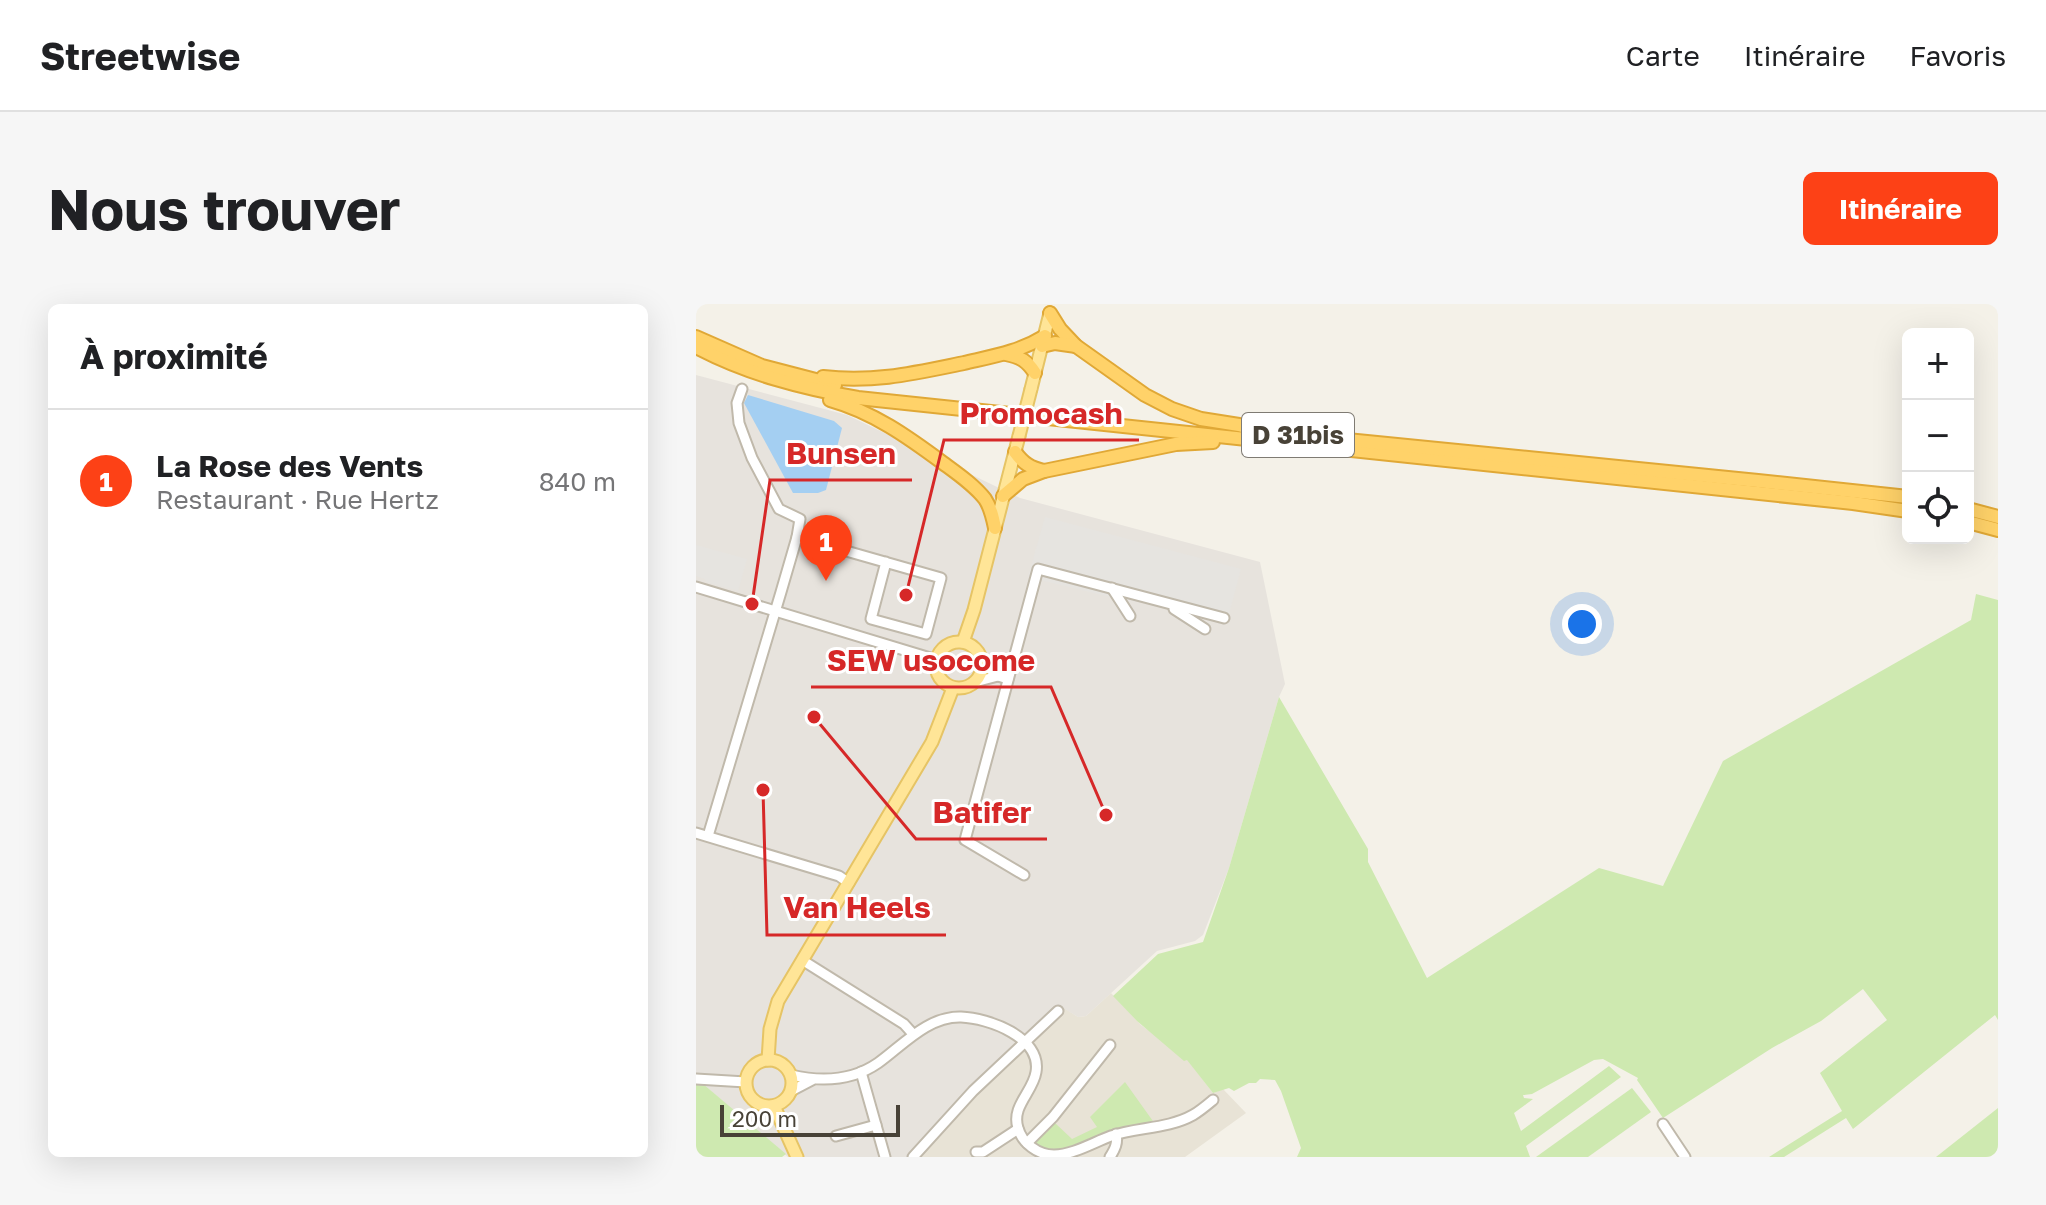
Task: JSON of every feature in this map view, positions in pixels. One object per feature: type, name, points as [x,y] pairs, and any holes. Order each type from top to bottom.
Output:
[{"type":"highway","points":[[1051,308],[1060,329],[1076,346],[1145,395],[1201,419],[1263,432]]},
{"type":"highway","name":"D 31bis","points":[[696,337],[761,371],[858,390],[1902,496]]},
{"type":"highway","points":[[761,371],[838,378],[894,378],[1005,354],[1044,341],[1076,346]]},
{"type":"highway","name":"D 31bis","points":[[696,347],[815,390],[858,398],[1902,510]]},
{"type":"highway","points":[[1005,354],[1019,356],[1028,362],[1035,373]]},
{"type":"highway","points":[[761,371],[785,387],[843,404],[876,418],[985,492],[1004,492],[1023,479],[1044,471],[1176,444],[1304,445]]},
{"type":"highway","points":[[1015,452],[1023,463],[1044,471]]},
{"type":"highway","points":[[975,488],[989,506],[995,528]]},
{"type":"highway","points":[[1974,511],[1998,517]]},
{"type":"highway","points":[[1974,524],[1998,530]]},
{"type":"main road","points":[[963,642],[974,610],[1051,308]]},
{"type":"main road","points":[[963,642],[980,654],[982,671],[975,682],[961,689],[953,688],[939,676],[937,660],[947,646],[963,642]]},
{"type":"main road","points":[[768,1060],[770,1029],[778,1001],[932,742],[953,688]]},
{"type":"main road","points":[[768,1060],[782,1064],[791,1075],[791,1091],[787,1098],[774,1106],[760,1105],[750,1096],[746,1082],[750,1069],[755,1065],[768,1060]]},
{"type":"main road","points":[[774,1106],[797,1157]]},
{"type":"street","points":[[708,836],[800,519],[779,509],[752,458],[739,423],[737,403],[742,389]]},
{"type":"street","points":[[797,537],[941,578],[926,634],[871,619]]},
{"type":"street","points":[[865,638],[886,562]]},
{"type":"street","points":[[1024,875],[965,840],[1003,677],[1038,569],[1224,618]]},
{"type":"street","points":[[696,587],[937,660]]},
{"type":"street","points":[[1112,588],[1130,616]]},
{"type":"street","points":[[1165,602],[1205,629]]},
{"type":"street","points":[[982,662],[1003,677]]},
{"type":"street","points":[[975,682],[1003,677]]},
{"type":"street","points":[[696,833],[839,876],[849,883]]},
{"type":"street","points":[[802,960],[904,1024],[913,1034]]},
{"type":"street","points":[[913,1157],[973,1091],[1058,1011]]},
{"type":"street","points":[[791,1075],[812,1080],[842,1078],[861,1072],[913,1034],[935,1022],[958,1016],[985,1020],[1011,1031],[1025,1042],[1035,1058],[1037,1070],[1022,1099],[1017,1118],[1018,1129],[1035,1154],[1057,1156],[1116,1134],[1164,1126],[1194,1115],[1213,1100]]},
{"type":"street","points":[[1027,1143],[1053,1117],[1110,1045]]},
{"type":"street","points":[[861,1072],[885,1157]]},
{"type":"street","points":[[696,1079],[746,1082]]},
{"type":"street","points":[[791,1091],[812,1080]]},
{"type":"street","points":[[1663,1124],[1685,1157]]},
{"type":"street","points":[[836,1136],[876,1125]]},
{"type":"street","points":[[976,1152],[983,1152],[1018,1129]]},
{"type":"street","points":[[1110,1157],[1115,1150],[1116,1134]]},
{"type":"shaded area","points":[[696,375],[847,415],[1020,498],[1260,562],[1285,684],[1229,868],[1203,935],[1195,941],[1157,951],[1086,1016],[1078,1017],[1060,1006],[1017,1044],[910,1157],[788,1157],[696,1078]]},
{"type":"shaded area","points":[[1045,517],[1241,569],[1226,625],[1152,604],[1028,577]]},
{"type":"shaded area","points":[[696,545],[747,559],[738,591],[696,576]]},
{"type":"shaded area","points":[[1111,993],[1141,1025],[1187,1059],[1213,1093],[1223,1089],[1246,1113],[1185,1157],[910,1157],[1017,1044],[1061,1006],[1078,1017],[1086,1016]]},
{"type":"green space","points":[[1976,594],[1998,600],[1998,1020],[1995,1015],[1853,1129],[1846,1118],[1784,1157],[1769,1157],[1842,1111],[1820,1073],[1887,1020],[1863,989],[1821,1021],[1772,1048],[1663,1118],[1638,1078],[1603,1059],[1594,1060],[1532,1094],[1523,1095],[1524,1098],[1533,1099],[1514,1113],[1521,1131],[1609,1066],[1621,1077],[1526,1146],[1530,1157],[1297,1157],[1301,1148],[1275,1080],[1260,1079],[1234,1091],[1229,1088],[1213,1093],[1187,1060],[1184,1061],[1137,1021],[1113,996],[1158,954],[1203,942],[1229,868],[1279,697],[1368,849],[1368,862],[1427,978],[1599,868],[1663,886],[1723,761],[1971,620]]},
{"type":"green space","points":[[696,1078],[786,1154],[782,1157],[696,1157]]},
{"type":"green space","points":[[1125,1082],[1155,1124],[1103,1135],[1056,1151],[1048,1151],[1034,1144],[1043,1131],[1046,1133],[1055,1123],[1072,1139],[1097,1127],[1090,1117]]},
{"type":"green space","points":[[1632,1088],[1651,1112],[1588,1157],[1536,1157]]},
{"type":"green space","points":[[1998,1108],[1998,1157],[1936,1157]]},
{"type":"water","points":[[748,395],[834,421],[842,428],[826,490],[793,493],[744,403]]},
{"type":"place","name":"La Rose des Vents","points":[[826,581]]},
{"type":"place","name":"Promocash","points":[[906,595]]},
{"type":"place","name":"Bunsen","points":[[752,604]]},
{"type":"place","name":"Batifer","points":[[814,717]]},
{"type":"place","name":"Van Heels","points":[[763,790]]},
{"type":"place","name":"SEW usocome","points":[[1106,815]]}]
